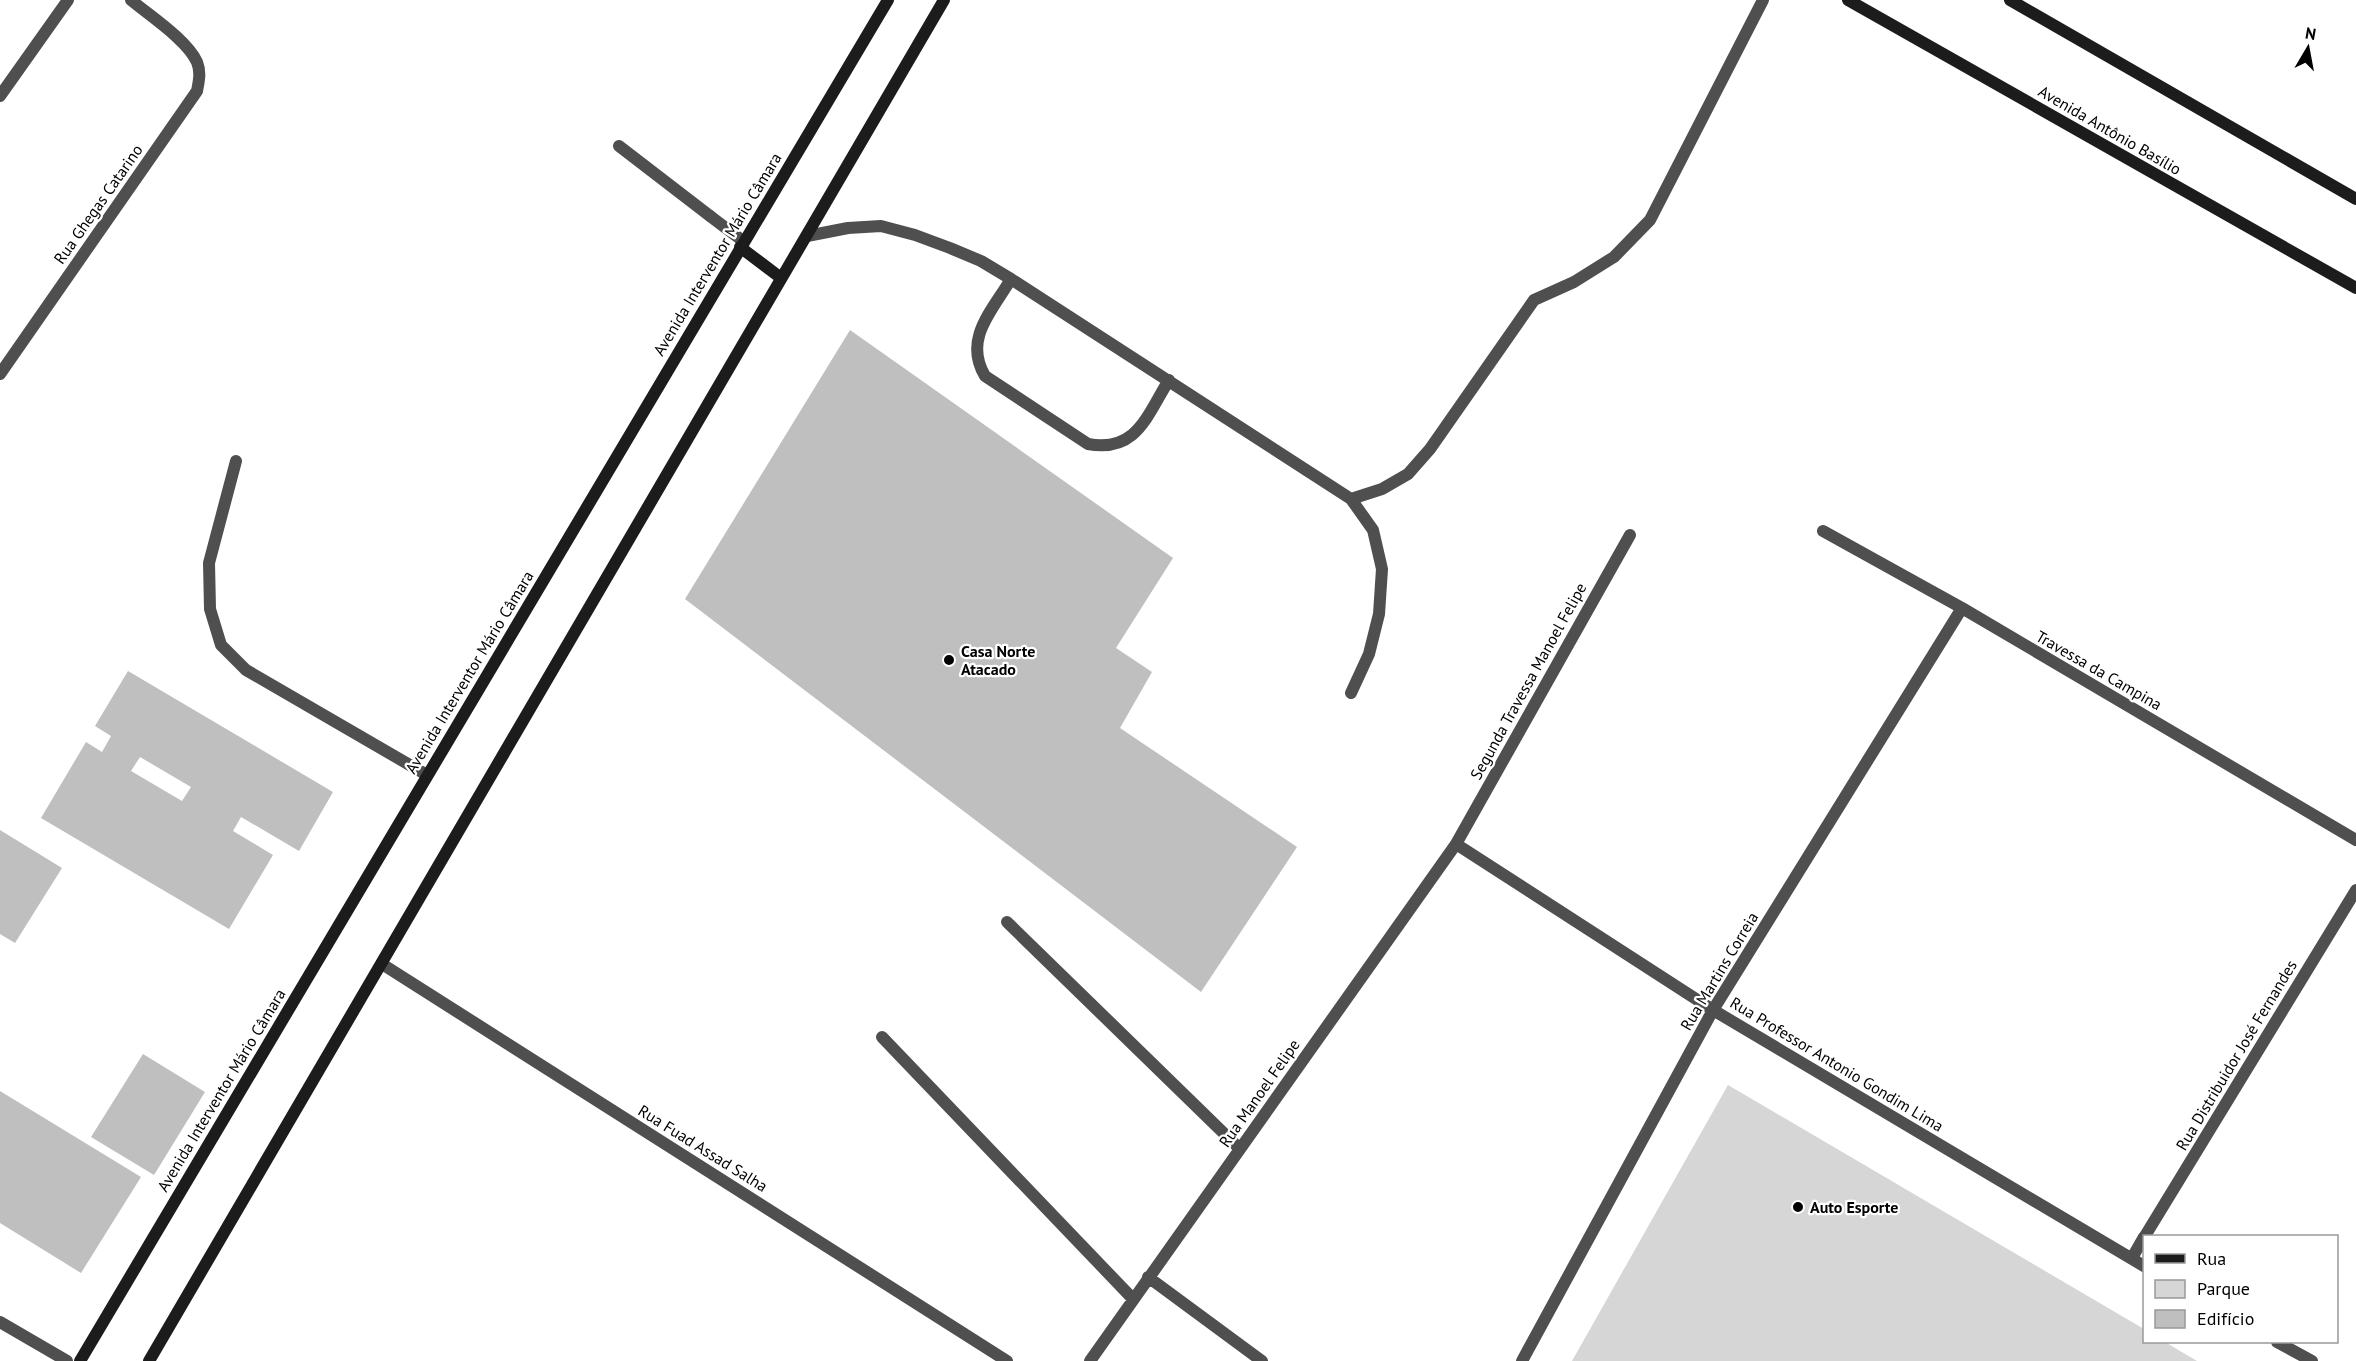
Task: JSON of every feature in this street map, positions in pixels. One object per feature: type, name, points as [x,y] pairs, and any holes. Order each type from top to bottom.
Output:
[{"type":"main road","name":"Avenida Interventor Mário Câmara","points":[[80,1361],[888,0]]},
{"type":"main road","points":[[149,1361],[944,0]]},
{"type":"main road","name":"Avenida Antônio Basílio","points":[[1848,0],[2356,288]]},
{"type":"main road","points":[[2010,0],[2356,199]]},
{"type":"main road","points":[[742,244],[781,278]]},
{"type":"street","points":[[0,96],[68,0]]},
{"type":"street","name":"Rua Ghegas Catarino","points":[[0,374],[197,90],[200,77],[197,63],[187,48],[131,0]]},
{"type":"street","points":[[1351,499],[1382,489],[1408,474],[1430,448],[1533,300],[1574,282],[1614,257],[1650,220],[1763,0]]},
{"type":"street","points":[[619,146],[710,216],[742,244]]},
{"type":"street","points":[[807,236],[848,228],[881,226],[950,248],[981,261],[1351,499],[1373,530],[1382,569],[1379,614],[1372,644],[1351,693]]},
{"type":"street","points":[[1011,279],[981,329],[976,345],[977,362],[985,376],[1088,444],[1105,447],[1121,444],[1135,435],[1169,380]]},
{"type":"street","points":[[236,461],[209,564],[210,609],[221,645],[246,670],[427,775]]},
{"type":"street","name":"Travessa da Campina","points":[[1823,531],[1962,609],[2356,840]]},
{"type":"street","name":"Segunda Travessa Manoel Felipe","points":[[1456,844],[1630,535]]},
{"type":"street","name":"Rua Martins Correia","points":[[1522,1361],[1713,1010],[1962,609]]},
{"type":"street","name":"Rua Professor Antonio Gondim Lima","points":[[1456,844],[1713,1010],[2143,1265]]},
{"type":"street","name":"Rua Manoel Felipe","points":[[1090,1361],[1456,844]]},
{"type":"street","name":"Rua Distribuidor José Fernandes","points":[[2146,1235],[2356,890]]},
{"type":"street","points":[[1007,922],[1240,1149]]},
{"type":"street","name":"Rua Fuad Assad Salha","points":[[382,963],[1007,1361]]},
{"type":"street","points":[[882,1037],[1133,1299]]},
{"type":"street","name":"Rua Distribuidor José Fernandes","points":[[2132,1258],[2143,1240]]},
{"type":"street","points":[[1148,1277],[1262,1361]]},
{"type":"street","points":[[0,1322],[67,1361]]},
{"type":"street","points":[[2280,1343],[2312,1361]]},
{"type":"green space","name":"Auto Esporte","points":[[1728,1085],[2143,1328],[2143,1343],[2167,1343],[2197,1361],[1572,1361]]},
{"type":"building","name":"Casa Norte Atacado","points":[[850,330],[1173,558],[1116,648],[1152,672],[1120,728],[1297,847],[1201,992],[685,599]]},
{"type":"building","points":[[128,671],[333,792],[299,851],[241,817],[233,831],[273,855],[229,929],[41,818],[86,742],[102,752],[111,736],[95,726]],"holes":[[[140,757],[191,787],[182,801],[131,771]]]},
{"type":"building","points":[[0,830],[62,868],[15,943],[0,934]]},
{"type":"building","points":[[143,1054],[205,1092],[154,1175],[91,1137]]},
{"type":"building","points":[[0,1091],[141,1177],[81,1273],[0,1223]]},
{"type":"place","name":"Casa Norte Atacado","points":[[949,660]]},
{"type":"place","name":"Auto Esporte","points":[[1798,1207]]}]
